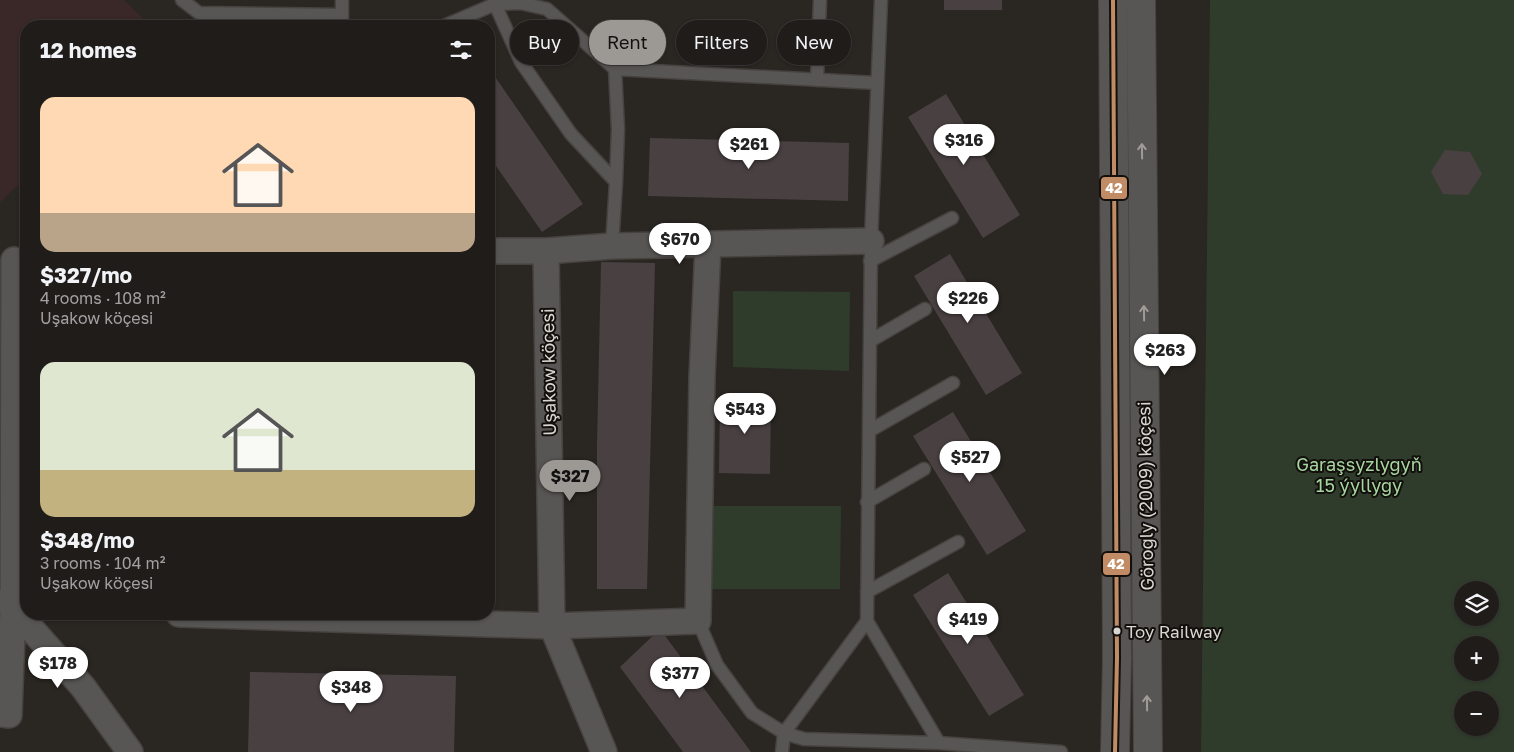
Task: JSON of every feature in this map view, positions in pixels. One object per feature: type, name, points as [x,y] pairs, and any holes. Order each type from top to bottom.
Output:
[{"type":"street","name":"Görogly (2009) köçesi","points":[[1113,0],[1117,658],[1115,752]]},
{"type":"street","name":"Görogly (2009) köçesi","points":[[1141,0],[1148,752]]},
{"type":"street","points":[[366,620],[552,626],[698,621],[702,377],[708,244]]},
{"type":"street","points":[[495,251],[546,251],[612,246],[708,244],[870,251]]},
{"type":"street","name":"Uşakow köçesi","points":[[546,251],[552,626],[604,752]]},
{"type":"street","points":[[0,714],[9,715],[20,609],[13,260]]},
{"type":"street","points":[[0,587],[20,609]]},
{"type":"street","points":[[29,620],[83,687],[130,752]]},
{"type":"lane","points":[[182,0],[200,13],[324,20]]},
{"type":"lane","points":[[342,0],[342,20]]},
{"type":"lane","points":[[817,80],[820,0]]},
{"type":"lane","points":[[880,0],[870,251],[867,621],[939,743]]},
{"type":"lane","points":[[457,20],[497,2],[520,3],[547,8],[616,69],[877,83]]},
{"type":"lane","points":[[497,2],[521,62],[571,134],[616,182]]},
{"type":"lane","points":[[612,246],[618,129],[616,69]]},
{"type":"lane","points":[[870,251],[952,218]]},
{"type":"lane","points":[[870,341],[925,309]]},
{"type":"lane","points":[[869,430],[953,383]]},
{"type":"lane","points":[[867,502],[924,469]]},
{"type":"lane","points":[[867,592],[958,542]]},
{"type":"lane","points":[[698,621],[717,665],[752,713],[784,733],[804,739],[939,743],[1061,752]]},
{"type":"lane","points":[[782,752],[784,733],[867,621]]},
{"type":"shaded area","points":[[0,0],[124,0],[145,20],[20,20],[20,184],[0,202]]},
{"type":"green space","name":"Garaşsyzlygyň 15 ýyllygy","points":[[1210,0],[1514,0],[1514,752],[1201,752]]},
{"type":"green space","points":[[733,291],[850,292],[849,371],[733,367]]},
{"type":"green space","points":[[706,506],[841,506],[840,589],[706,589]]},
{"type":"building","points":[[944,0],[1002,0],[1002,10],[944,10]]},
{"type":"building","points":[[495,77],[583,204],[542,232],[495,165]]},
{"type":"building","points":[[946,94],[1020,215],[983,238],[908,117]]},
{"type":"building","points":[[650,138],[849,143],[848,201],[648,196]]},
{"type":"building","points":[[1445,150],[1470,152],[1482,174],[1468,195],[1443,194],[1431,172]]},
{"type":"building","points":[[950,254],[1022,373],[986,395],[914,276]]},
{"type":"building","points":[[601,262],[655,263],[647,589],[597,589],[597,444]]},
{"type":"building","points":[[720,396],[771,397],[770,474],[719,473]]},
{"type":"building","points":[[953,412],[1026,531],[987,555],[913,436]]},
{"type":"building","points":[[948,573],[1024,695],[989,716],[913,595]]},
{"type":"building","points":[[660,629],[751,752],[683,752],[620,667]]},
{"type":"building","points":[[250,672],[456,676],[454,752],[248,752]]},
{"type":"transit line","name":"42","points":[[1113,0],[1117,658],[1115,752]]},
{"type":"place","name":"Toy Railway","points":[[1117,631]]}]
